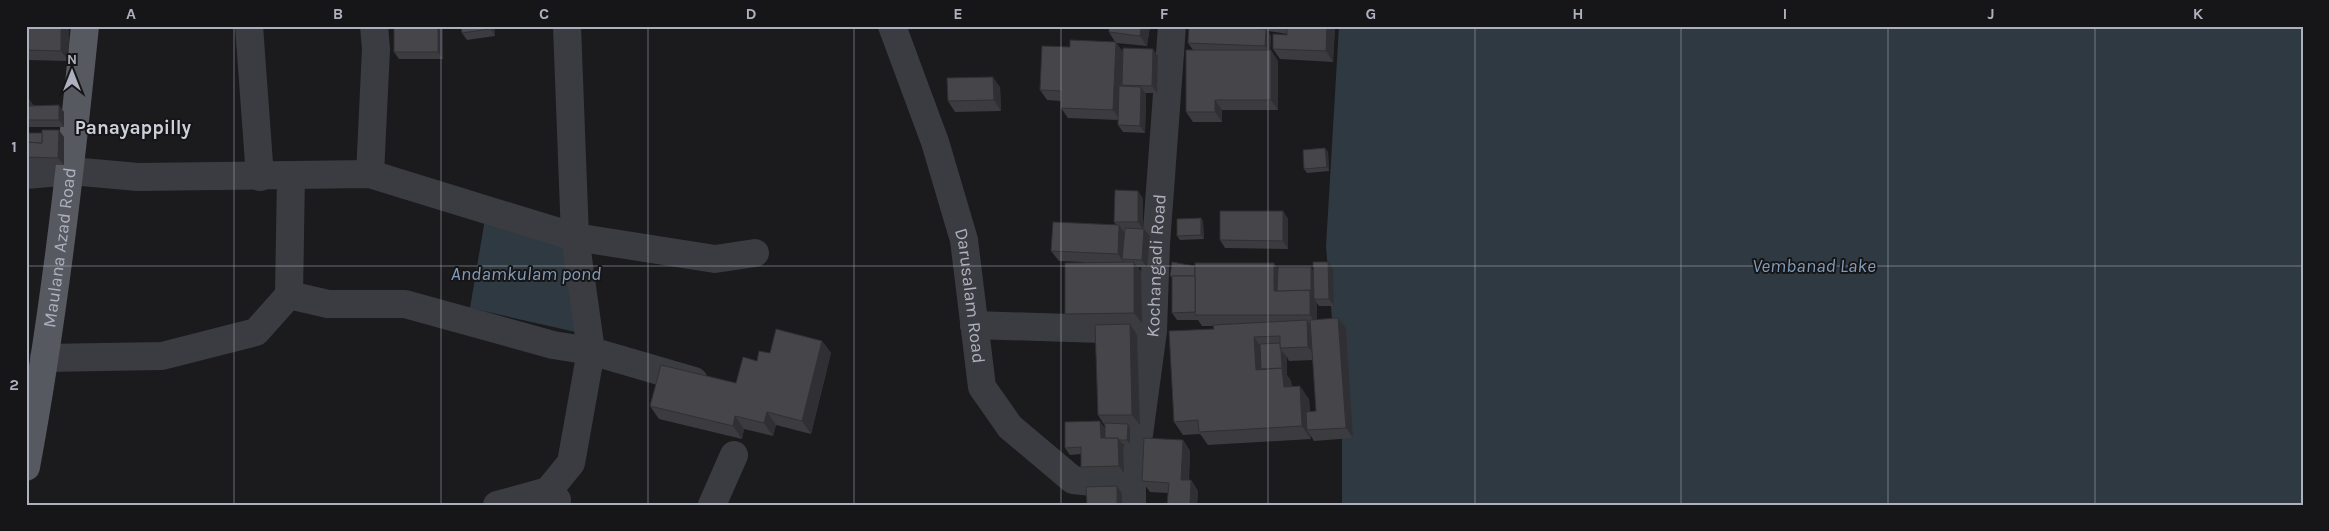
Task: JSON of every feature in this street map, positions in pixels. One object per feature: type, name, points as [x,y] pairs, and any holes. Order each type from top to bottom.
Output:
[{"type":"main road","name":"Maulana Azad Road","points":[[26,467],[71,171],[86,26]]},
{"type":"street","points":[[249,26],[260,176]]},
{"type":"street","points":[[370,174],[376,49],[374,26]]},
{"type":"street","points":[[497,505],[551,500],[571,463],[591,351],[575,237],[567,26]]},
{"type":"street","name":"Darusalam Road","points":[[892,26],[935,142],[964,240],[982,387],[1010,427],[1073,480],[1132,495]]},
{"type":"street","name":"Kochangadi Road","points":[[1132,495],[1153,331],[1156,244],[1172,26]]},
{"type":"street","points":[[26,174],[71,171],[138,177],[370,174],[575,237],[715,259],[754,253]]},
{"type":"street","points":[[44,358],[162,356],[256,332],[289,295],[291,176]]},
{"type":"street","points":[[289,295],[328,304],[405,304],[553,345],[591,351],[714,387]]},
{"type":"street","points":[[974,325],[1153,331]]},
{"type":"street","points":[[712,505],[734,456]]},
{"type":"water","name":"Vembanad Lake","points":[[1339,26],[2303,26],[2303,505],[1342,505],[1342,441],[1326,246]]},
{"type":"water","name":"Andamkulam pond","points":[[486,213],[569,240],[580,333],[470,308]]},
{"type":"building","points":[[26,26],[61,26],[61,51],[26,50]]},
{"type":"building","points":[[394,26],[438,26],[438,52],[394,52]]},
{"type":"building","points":[[461,26],[490,26],[490,29],[462,33]]},
{"type":"building","points":[[1109,26],[1141,26],[1140,36],[1109,32]]},
{"type":"building","points":[[1189,26],[1266,29],[1265,46],[1188,43]]},
{"type":"building","points":[[1287,26],[1327,26],[1326,51],[1273,49],[1273,34],[1287,35]]},
{"type":"building","points":[[1070,40],[1116,42],[1113,110],[1061,108],[1061,91],[1040,90],[1042,46],[1070,47]]},
{"type":"building","points":[[1123,48],[1153,49],[1152,86],[1122,85]]},
{"type":"building","points":[[1186,50],[1271,50],[1271,100],[1215,100],[1215,112],[1186,112]]},
{"type":"building","points":[[993,77],[994,100],[948,101],[947,78]]},
{"type":"building","points":[[1119,86],[1141,87],[1140,126],[1118,125]]},
{"type":"building","points":[[26,99],[29,99],[29,106],[59,105],[59,120],[26,120]]},
{"type":"building","points":[[42,130],[59,130],[58,158],[26,157],[26,142],[42,143]]},
{"type":"building","points":[[26,133],[42,133],[42,143],[26,142]]},
{"type":"building","points":[[1325,148],[1327,167],[1304,169],[1303,150]]},
{"type":"building","points":[[1115,190],[1138,191],[1138,222],[1114,222]]},
{"type":"building","points":[[1220,211],[1283,211],[1283,241],[1220,240]]},
{"type":"building","points":[[1201,218],[1201,235],[1177,236],[1177,219]]},
{"type":"building","points":[[1053,222],[1119,225],[1118,254],[1051,251]]},
{"type":"building","points":[[1125,228],[1144,229],[1142,260],[1122,259]]},
{"type":"building","points":[[1134,262],[1134,313],[1065,314],[1065,263]]},
{"type":"building","points":[[1172,262],[1195,266],[1195,276],[1170,276]]},
{"type":"building","points":[[1313,262],[1328,262],[1329,299],[1314,299]]},
{"type":"building","points":[[1195,263],[1274,263],[1274,291],[1310,290],[1310,315],[1195,315]]},
{"type":"building","points":[[1278,267],[1311,267],[1311,291],[1277,291]]},
{"type":"building","points":[[1172,276],[1195,276],[1195,312],[1172,313]]},
{"type":"building","points":[[1338,318],[1346,428],[1307,430],[1306,412],[1316,411],[1310,320]]},
{"type":"building","points":[[1307,320],[1308,347],[1280,348],[1280,336],[1254,337],[1256,370],[1282,368],[1284,387],[1300,386],[1302,426],[1199,432],[1198,420],[1174,422],[1169,331],[1214,329],[1213,325]]},
{"type":"building","points":[[1130,324],[1132,415],[1098,415],[1095,325]]},
{"type":"building","points":[[776,329],[822,341],[802,421],[767,412],[764,423],[735,416],[733,426],[650,406],[661,365],[736,383],[743,357],[757,361],[759,351],[770,353]]},
{"type":"building","points":[[1280,343],[1282,368],[1261,369],[1260,344]]},
{"type":"building","points":[[1100,421],[1101,438],[1118,438],[1119,466],[1081,467],[1081,447],[1065,448],[1065,422]]},
{"type":"building","points":[[1105,423],[1128,424],[1127,440],[1105,438]]},
{"type":"building","points":[[1144,438],[1183,440],[1181,480],[1191,480],[1190,505],[1167,505],[1169,483],[1142,481]]},
{"type":"building","points":[[1117,486],[1117,505],[1087,505],[1086,487]]},
{"type":"district","name":"Panayappilly","points":[[133,128]]}]
